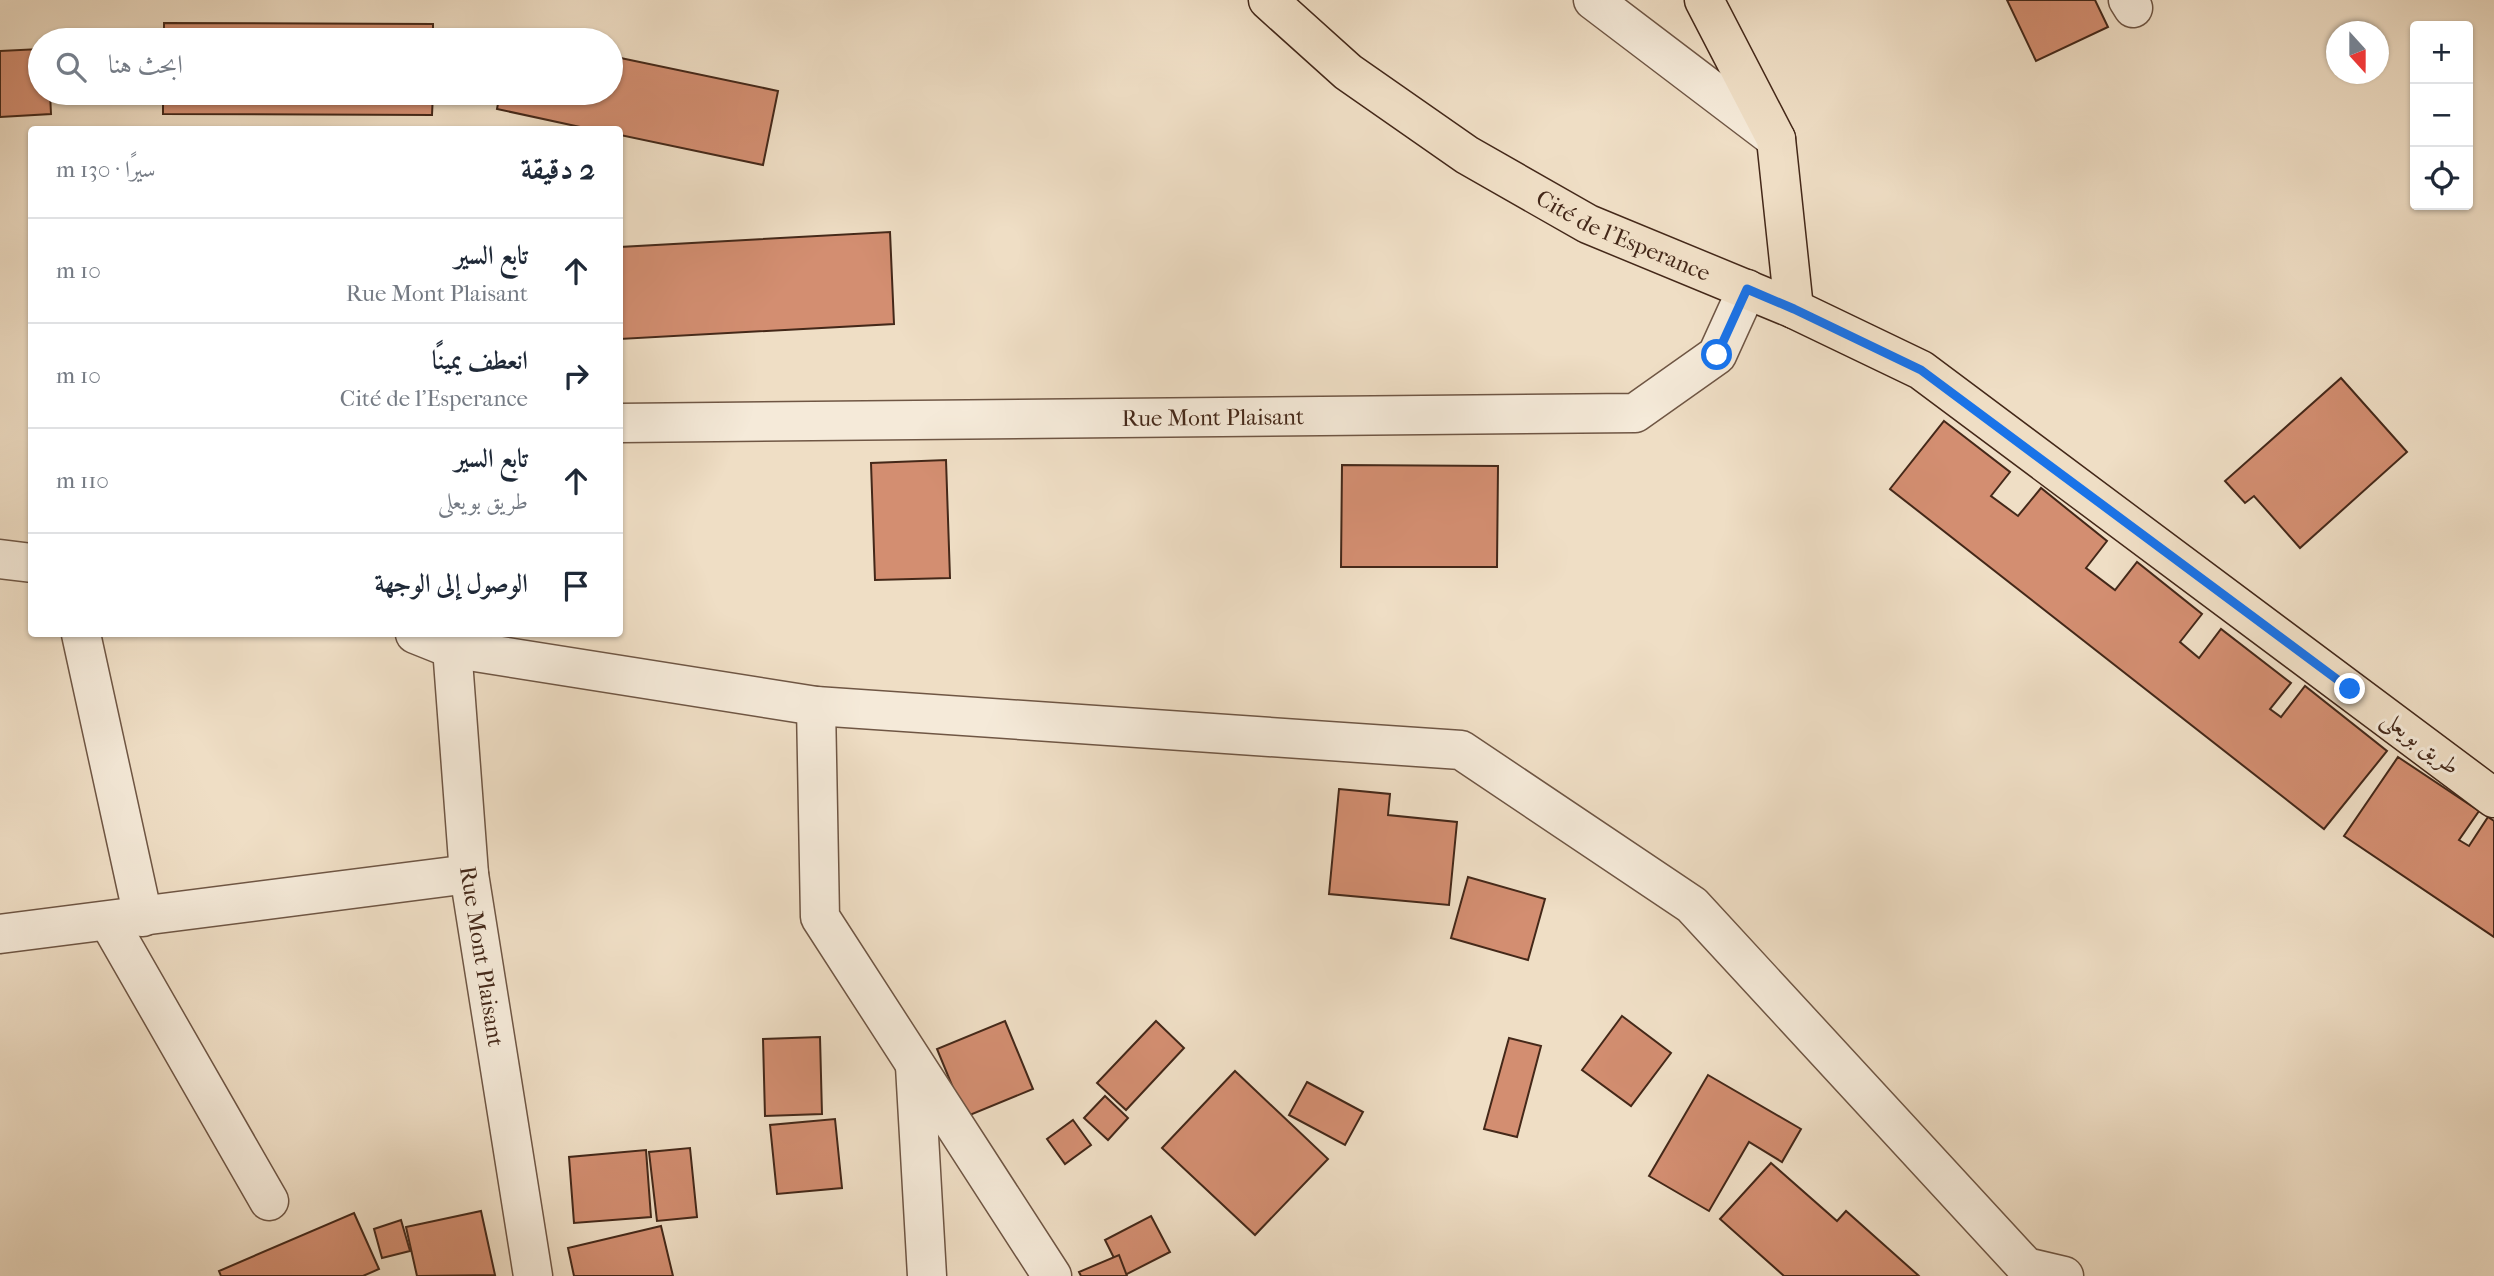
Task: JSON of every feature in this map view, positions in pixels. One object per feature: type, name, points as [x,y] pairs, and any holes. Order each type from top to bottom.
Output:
[{"type":"main road","name":"Cité de l'Esperance","points":[[1268,0],[1348,72],[1467,155],[1588,224],[1794,309]]},
{"type":"main road","points":[[1704,0],[1776,139],[1794,309]]},
{"type":"main road","name":"طريق بويعلى","points":[[1794,309],[1921,370],[2494,798]]},
{"type":"street","points":[[1593,0],[1776,139]]},
{"type":"street","name":"Rue Mont Plaisant","points":[[623,423],[1635,413],[1717,355],[1747,289]]},
{"type":"street","points":[[0,559],[28,563]]},
{"type":"street","points":[[80,637],[126,920],[269,1201]]},
{"type":"street","points":[[430,637],[816,706],[1461,750],[1692,905],[2026,1266],[2064,1276]]},
{"type":"street","name":"Rue Mont Plaisant","points":[[451,641],[469,874],[533,1276]]},
{"type":"street","points":[[816,706],[820,917],[1052,1276]]},
{"type":"street","points":[[0,934],[126,920],[469,874]]},
{"type":"street","points":[[915,1063],[927,1276]]},
{"type":"building","points":[[2007,0],[2095,0],[2108,27],[2036,61]]},
{"type":"building","points":[[164,23],[433,24],[433,28],[164,28]]},
{"type":"building","points":[[28,50],[28,105],[51,105],[51,114],[0,117],[0,51]]},
{"type":"building","points":[[623,59],[778,91],[763,165],[623,136],[623,126],[576,126],[497,109],[498,105],[623,105]]},
{"type":"building","points":[[163,105],[432,105],[432,115],[163,114]]},
{"type":"building","points":[[890,232],[894,324],[623,339],[623,247]]},
{"type":"building","points":[[2341,378],[2407,452],[2300,548],[2254,496],[2245,503],[2225,481]]},
{"type":"building","points":[[1944,421],[2010,472],[1991,496],[2018,516],[2041,488],[2107,541],[2086,568],[2115,590],[2137,562],[2202,614],[2180,642],[2199,658],[2221,629],[2291,683],[2270,709],[2281,717],[2305,686],[2387,751],[2324,829],[1890,489]]},
{"type":"building","points":[[946,460],[950,578],[875,580],[871,463]]},
{"type":"building","points":[[1342,465],[1498,466],[1497,567],[1341,567]]},
{"type":"building","points":[[2398,757],[2479,811],[2459,840],[2469,846],[2488,817],[2494,821],[2494,937],[2344,836]]},
{"type":"building","points":[[1339,789],[1390,794],[1388,815],[1457,822],[1449,905],[1329,894]]},
{"type":"building","points":[[1468,877],[1545,899],[1528,960],[1451,938]]},
{"type":"building","points":[[1622,1016],[1671,1053],[1631,1106],[1582,1070]]},
{"type":"building","points":[[1005,1021],[1033,1089],[965,1117],[937,1049]]},
{"type":"building","points":[[1156,1021],[1184,1048],[1126,1110],[1097,1083]]},
{"type":"building","points":[[820,1037],[822,1114],[765,1116],[763,1039]]},
{"type":"building","points":[[1509,1038],[1541,1046],[1517,1137],[1484,1129]]},
{"type":"building","points":[[1235,1071],[1328,1159],[1255,1235],[1162,1148]]},
{"type":"building","points":[[1708,1075],[1801,1129],[1782,1162],[1749,1142],[1709,1211],[1649,1176]]},
{"type":"building","points":[[1307,1082],[1363,1112],[1345,1145],[1289,1115]]},
{"type":"building","points":[[1105,1096],[1128,1118],[1108,1140],[1084,1118]]},
{"type":"building","points":[[835,1119],[842,1188],[777,1194],[770,1125]]},
{"type":"building","points":[[1073,1120],[1091,1145],[1065,1164],[1047,1139]]},
{"type":"building","points":[[690,1148],[697,1217],[657,1221],[649,1152]]},
{"type":"building","points":[[646,1150],[651,1217],[574,1223],[569,1157]]},
{"type":"building","points":[[1771,1163],[1837,1221],[1846,1211],[1919,1276],[1784,1276],[1720,1219]]},
{"type":"building","points":[[481,1211],[495,1275],[417,1276],[406,1227]]},
{"type":"building","points":[[354,1213],[379,1269],[363,1276],[221,1276],[219,1271]]},
{"type":"building","points":[[1151,1216],[1170,1252],[1123,1276],[1105,1240]]},
{"type":"building","points":[[401,1220],[410,1251],[382,1258],[374,1229]]},
{"type":"building","points":[[661,1226],[673,1276],[574,1276],[568,1248]]},
{"type":"building","points":[[1119,1255],[1127,1276],[1081,1276],[1079,1272]]},
{"type":"route","points":[[1717,355],[1747,289],[1921,370],[2350,689]]}]
